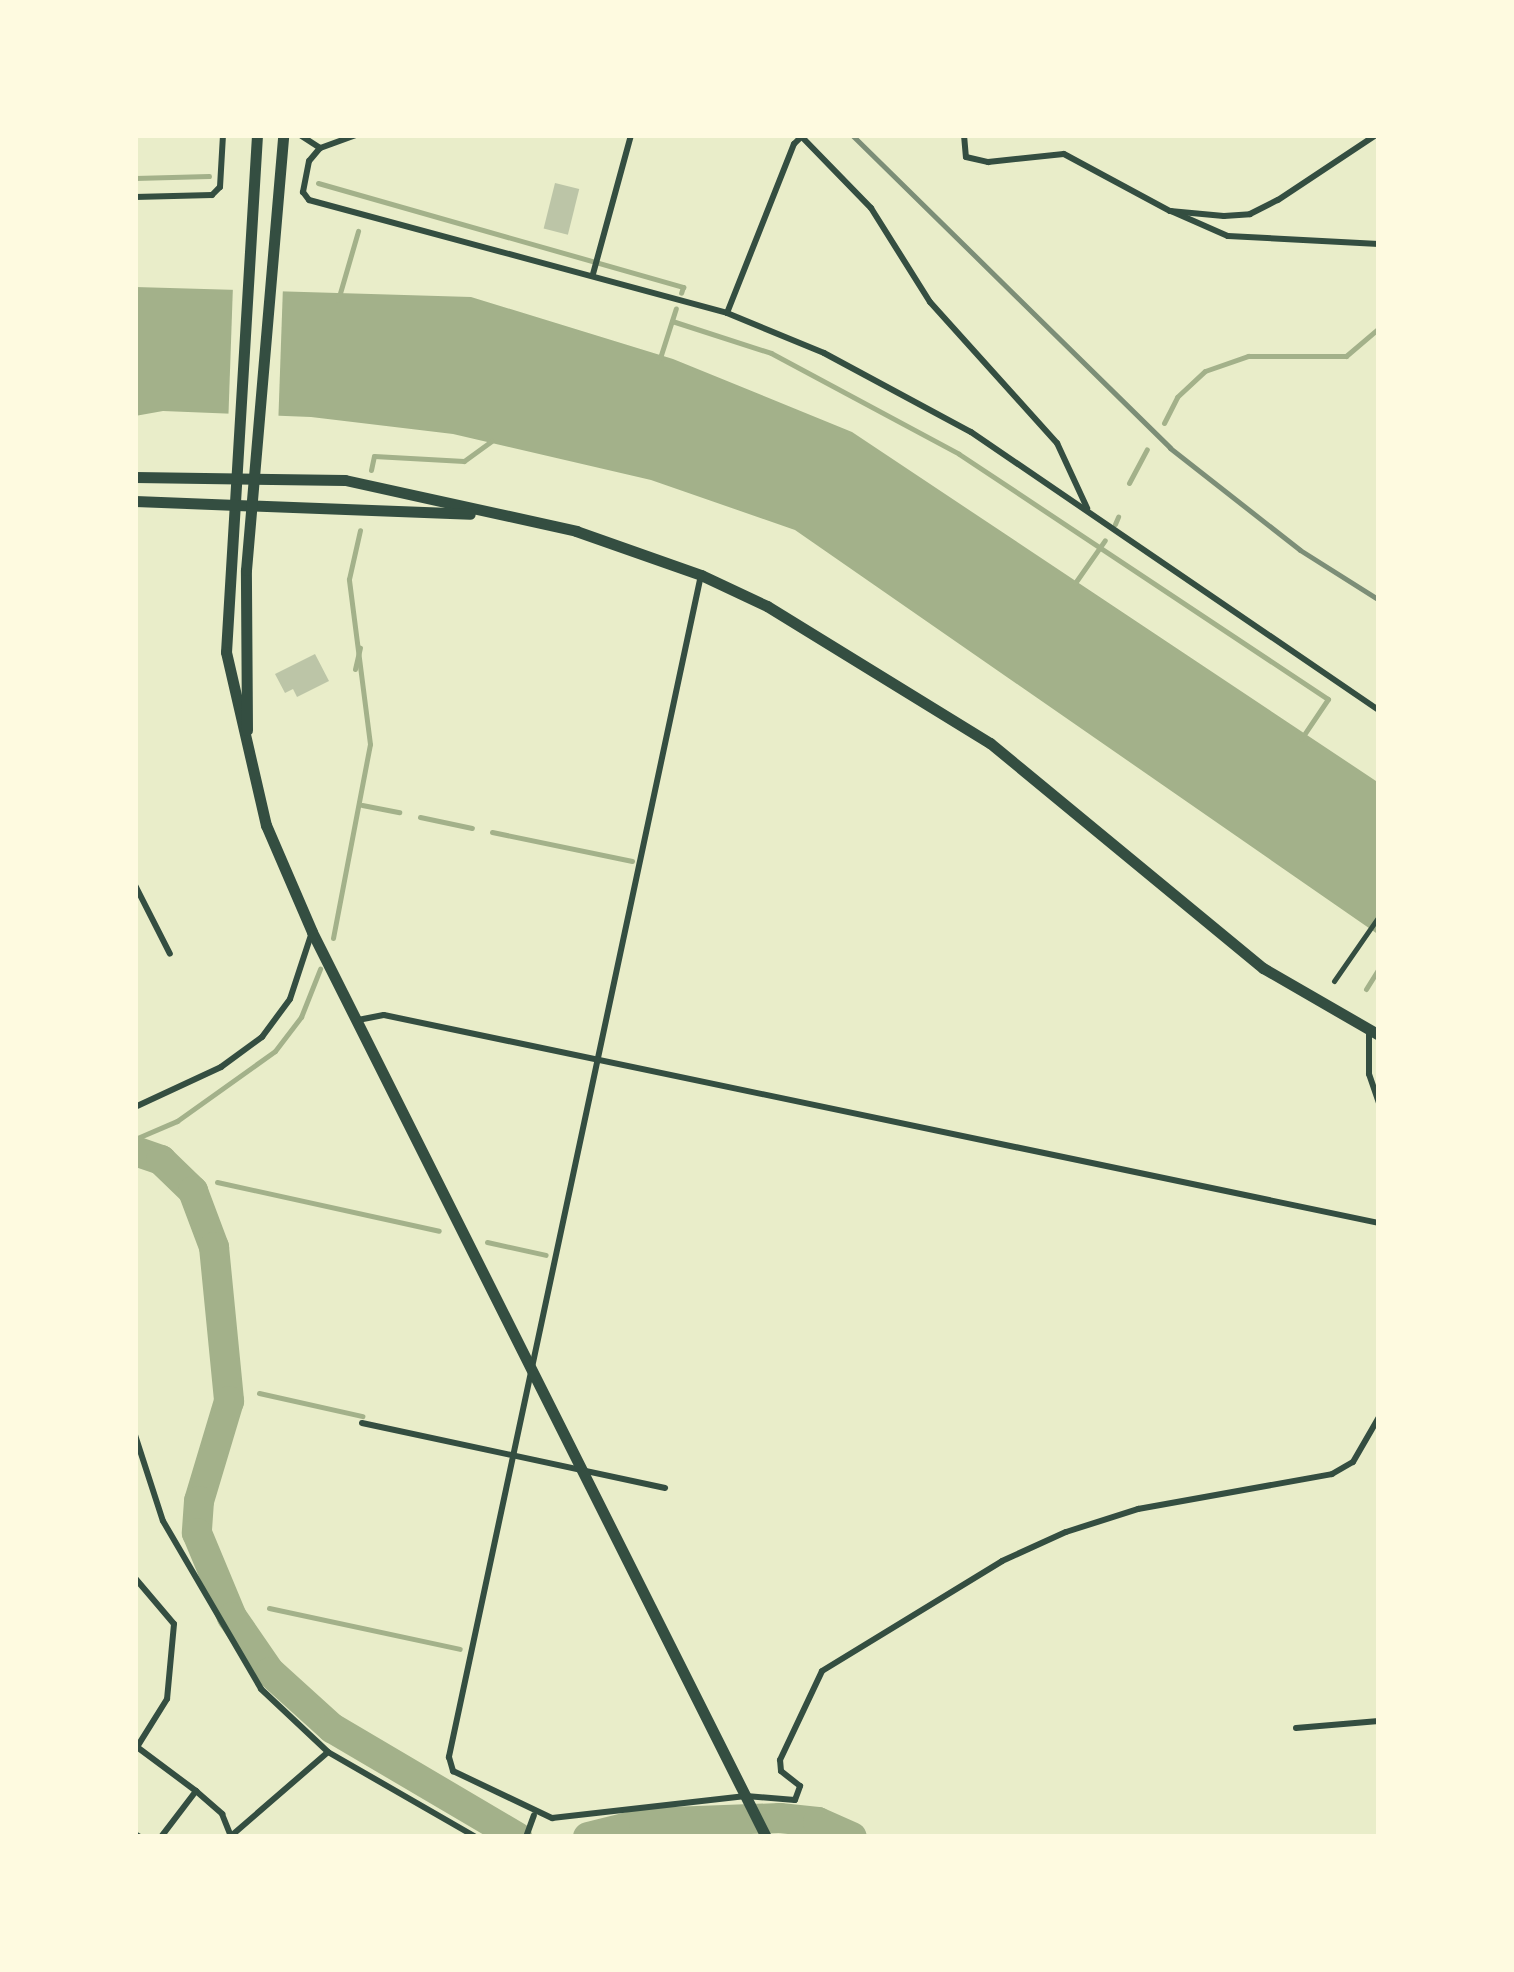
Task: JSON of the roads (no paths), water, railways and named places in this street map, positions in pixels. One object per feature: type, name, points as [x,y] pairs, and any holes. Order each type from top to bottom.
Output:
[{"type":"highway","points":[[257,135],[238,447],[231,501],[226,652],[250,764],[271,838],[312,932],[766,1837]]},
{"type":"highway","points":[[250,764],[244,634],[283,135]]},
{"type":"highway","points":[[135,477],[233,475],[345,480],[576,531],[701,575],[768,606],[990,742],[1263,968],[1374,1032]]},
{"type":"highway","points":[[135,500],[231,501],[509,517]]},
{"type":"street","points":[[135,197],[212,195],[220,187],[223,135]]},
{"type":"street","points":[[300,135],[320,148]]},
{"type":"street","points":[[356,135],[320,148],[303,192],[309,200],[727,312],[824,353],[971,432],[1379,710]]},
{"type":"street","points":[[593,274],[630,135]]},
{"type":"street","points":[[727,312],[802,135],[870,208],[930,302],[1057,443],[1088,511]]},
{"type":"street","points":[[964,135],[966,156],[988,162],[1064,154],[1170,211],[1228,236],[1379,244]]},
{"type":"street","points":[[1170,211],[1250,214],[1376,135]]},
{"type":"street","points":[[701,575],[448,1765],[534,1815],[571,1818],[620,1806],[746,1796],[800,1798],[800,1786],[780,1771],[780,1760],[822,1671],[1002,1561],[1138,1509],[1332,1474],[1360,1454],[1379,1417]]},
{"type":"street","points":[[135,885],[170,954]]},
{"type":"street","points":[[1334,981],[1379,916]]},
{"type":"street","points":[[135,1107],[220,1067],[262,1036],[290,998],[312,932]]},
{"type":"street","points":[[357,1020],[384,1015],[1379,1223]]},
{"type":"street","points":[[1374,1032],[1368,1074],[1379,1103]]},
{"type":"street","points":[[362,1422],[665,1488]]},
{"type":"street","points":[[135,1435],[164,1521],[234,1652],[290,1722],[328,1752],[476,1837]]},
{"type":"street","points":[[135,1578],[174,1624],[167,1698],[138,1748],[222,1814],[231,1837],[328,1752]]},
{"type":"street","points":[[1296,1728],[1379,1722]]},
{"type":"street","points":[[161,1837],[196,1791]]},
{"type":"street","points":[[526,1837],[534,1815]]},
{"type":"waterway","points":[[135,178],[209,176]]},
{"type":"waterway","points":[[318,183],[683,287],[681,293]]},
{"type":"waterway","points":[[338,300],[358,231]]},
{"type":"waterway","points":[[660,358],[676,308]]},
{"type":"waterway","points":[[672,321],[771,353],[959,454],[1328,699],[1301,739]]},
{"type":"waterway","points":[[1164,423],[1177,397],[1205,371],[1248,356],[1346,356],[1379,328]]},
{"type":"waterway","points":[[371,470],[374,456],[464,461],[492,441]]},
{"type":"waterway","points":[[1129,483],[1147,449]]},
{"type":"waterway","points":[[1115,524],[1118,517]]},
{"type":"waterway","points":[[333,938],[370,744],[349,579],[360,530]]},
{"type":"waterway","points":[[1075,583],[1105,540]]},
{"type":"waterway","points":[[355,669],[360,648]]},
{"type":"waterway","points":[[362,805],[399,812]]},
{"type":"waterway","points":[[420,817],[472,828]]},
{"type":"waterway","points":[[492,832],[632,861]]},
{"type":"waterway","points":[[1366,989],[1379,968]]},
{"type":"waterway","points":[[135,1139],[177,1121],[275,1051],[301,1017],[320,969]]},
{"type":"waterway","points":[[135,1151],[161,1160],[193,1191],[214,1247],[229,1401],[199,1501],[197,1533],[232,1617],[270,1672],[332,1728],[517,1837]]},
{"type":"waterway","points":[[217,1182],[439,1231]]},
{"type":"waterway","points":[[487,1242],[546,1255]]},
{"type":"waterway","points":[[259,1393],[362,1416]]},
{"type":"waterway","points":[[269,1608],[460,1649]]},
{"type":"waterway","points":[[588,1837],[644,1823],[780,1818],[818,1822],[852,1837]]},
{"type":"railway","points":[[852,135],[1170,448],[1300,550],[1379,600]]}]
